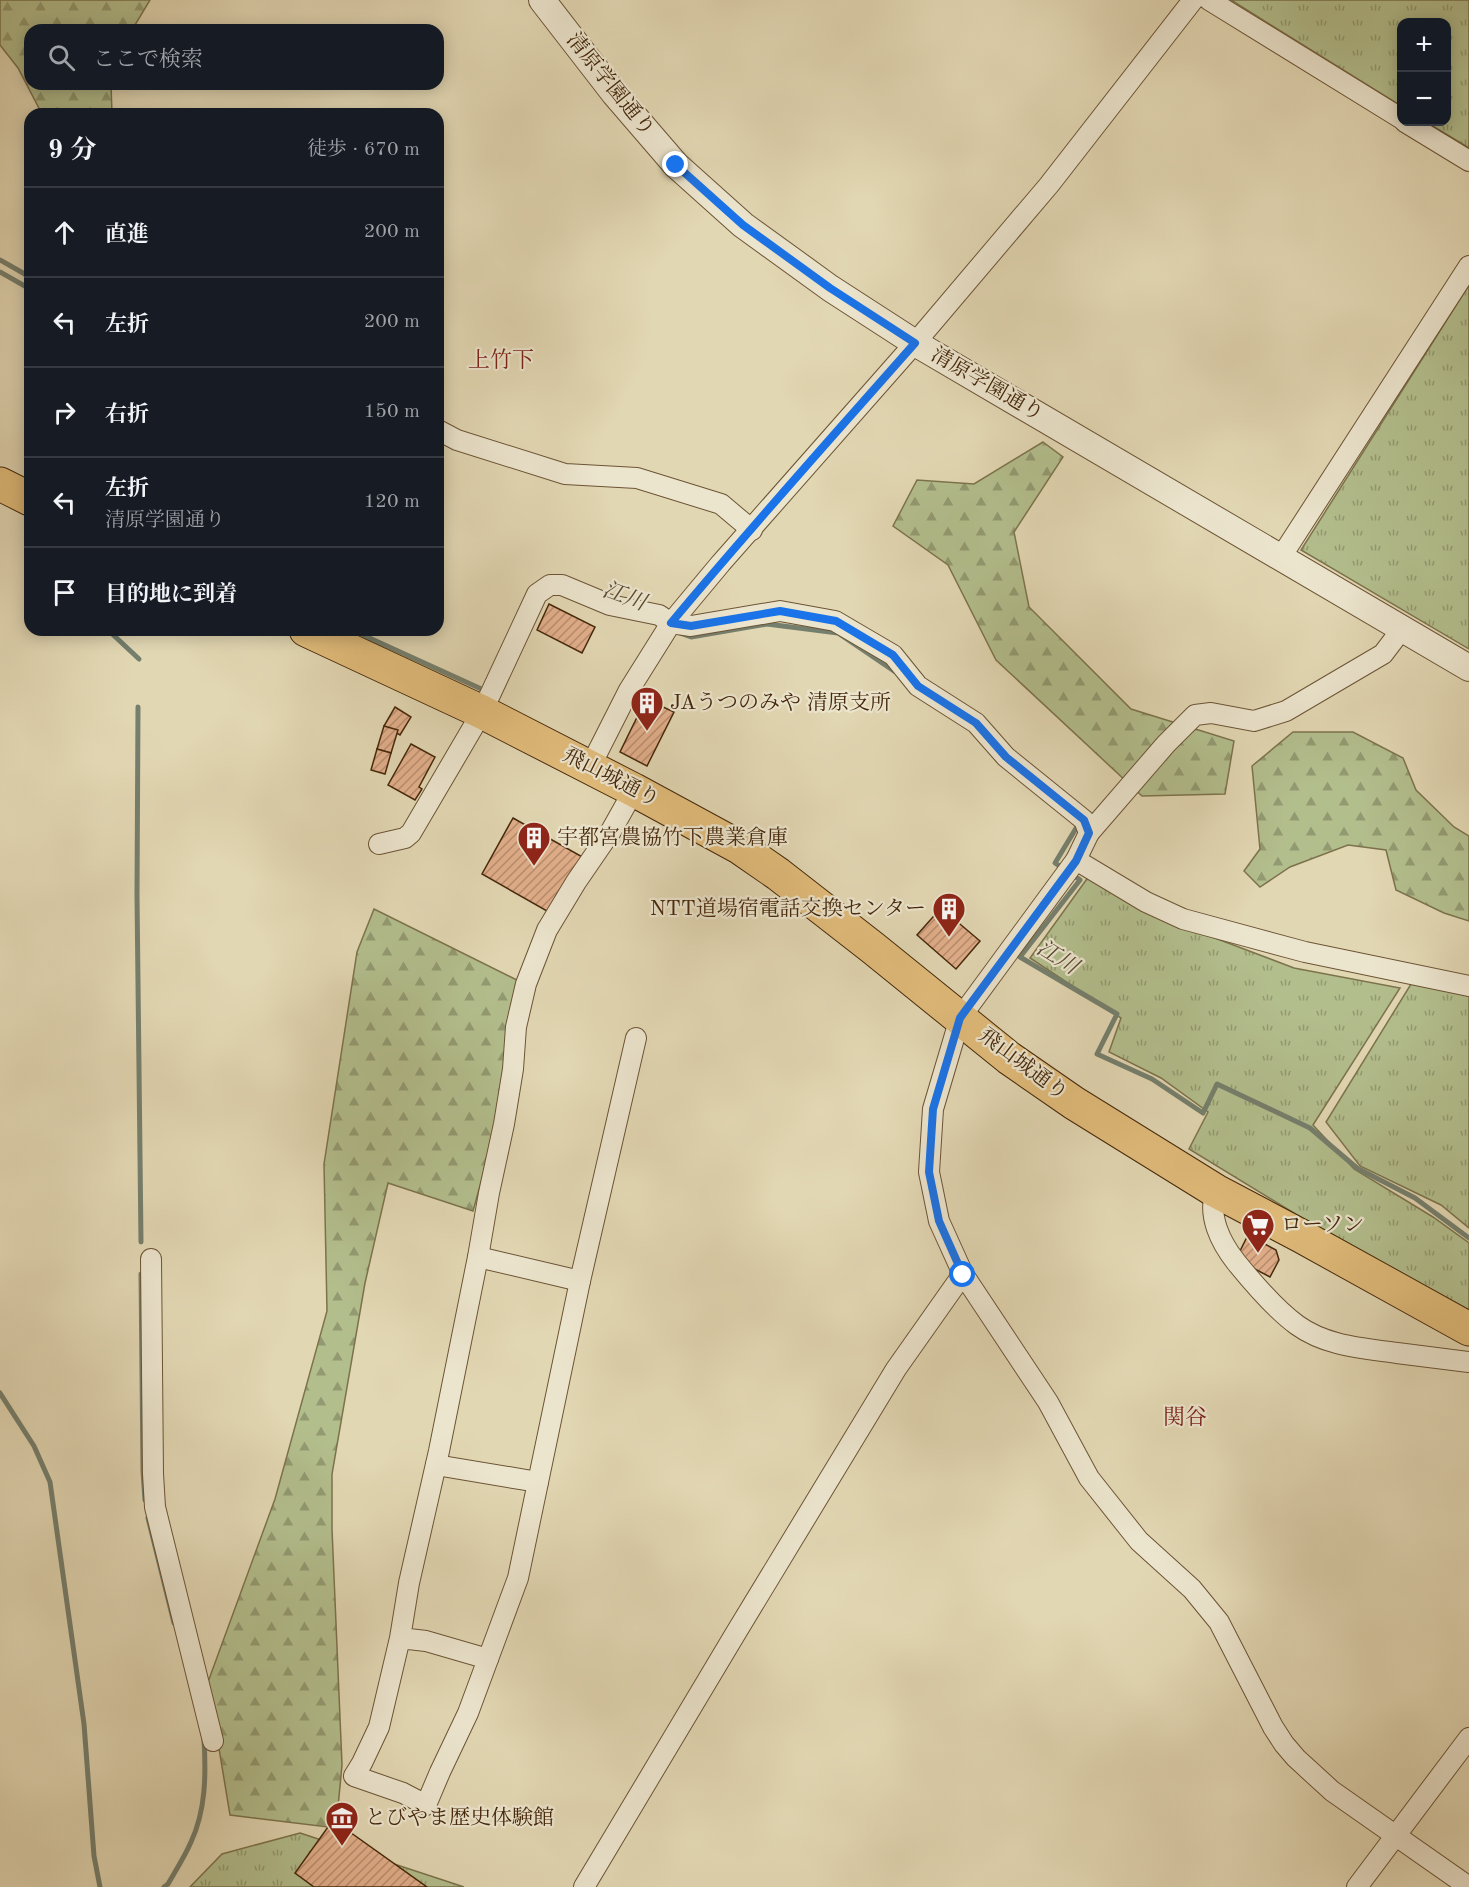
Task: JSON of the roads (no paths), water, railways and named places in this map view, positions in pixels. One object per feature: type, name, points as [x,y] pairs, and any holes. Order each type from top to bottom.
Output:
[{"type":"highway","points":[[0,484],[24,496]]},
{"type":"highway","name":"飛山城通り","points":[[319,636],[482,712],[739,847],[778,874],[1009,1058],[1074,1104],[1216,1191],[1469,1329]]},
{"type":"street","name":"清原学園通り","points":[[542,0],[614,93],[676,165],[743,225],[830,288],[915,343],[1469,668]]},
{"type":"street","points":[[590,767],[629,690],[671,623],[1049,185],[1193,0]]},
{"type":"street","points":[[1209,0],[1397,116]]},
{"type":"street","points":[[1413,126],[1469,161]]},
{"type":"street","points":[[1281,557],[1469,266]]},
{"type":"street","points":[[444,433],[457,440],[565,474],[637,478],[721,504],[752,530]]},
{"type":"street","points":[[379,844],[405,838],[411,834],[482,712],[537,594],[550,585],[562,585],[610,605],[659,615],[671,623],[691,626],[780,611],[836,621],[893,655],[918,686],[976,723],[1006,757],[1084,820],[1089,833]]},
{"type":"street","points":[[1402,629],[1383,654],[1286,711],[1254,721],[1211,713],[1195,715],[1166,744],[1089,833],[1076,861],[960,1018],[933,1109],[929,1172],[939,1221],[963,1275],[1048,1402],[1089,1478],[1139,1540],[1192,1589],[1219,1622],[1284,1744],[1332,1791],[1469,1887]]},
{"type":"street","points":[[634,790],[611,831],[576,882],[548,930],[526,984],[516,1027],[513,1069],[504,1124],[436,1466],[409,1583],[400,1638],[379,1726],[354,1776],[403,1793],[426,1805],[468,1713],[518,1578],[580,1281],[636,1038]]},
{"type":"street","points":[[1076,861],[1146,902],[1184,919],[1305,952],[1469,986]]},
{"type":"street","points":[[1216,1191],[1213,1200],[1213,1219],[1228,1252],[1254,1285],[1297,1325],[1323,1339],[1347,1346],[1469,1362]]},
{"type":"street","points":[[478,1257],[580,1281]]},
{"type":"street","points":[[151,1259],[155,1507],[213,1741]]},
{"type":"street","points":[[584,1887],[896,1369],[963,1275]]},
{"type":"street","points":[[436,1466],[538,1482]]},
{"type":"street","points":[[400,1638],[426,1641],[488,1659]]},
{"type":"street","points":[[1357,1887],[1469,1738]]},
{"type":"waterway","name":"江川","points":[[0,260],[24,274]]},
{"type":"waterway","points":[[0,272],[24,286]]},
{"type":"waterway","name":"江川","points":[[680,633],[691,637],[767,624],[838,633],[894,671]]},
{"type":"waterway","points":[[114,636],[139,659]]},
{"type":"waterway","name":"江川","points":[[365,636],[488,692]]},
{"type":"waterway","points":[[138,707],[137,896],[141,1242]]},
{"type":"waterway","name":"江川","points":[[1064,869],[1055,863],[1078,825]]},
{"type":"waterway","name":"江川","points":[[1072,874],[1080,880],[1020,957],[1117,1014],[1097,1054],[1152,1079],[1203,1113],[1217,1084],[1310,1128],[1357,1168],[1415,1198],[1469,1238]]},
{"type":"waterway","points":[[141,1274],[145,1500]]},
{"type":"waterway","points":[[0,1393],[34,1446],[50,1482],[84,1724],[94,1856],[100,1887]]},
{"type":"waterway","points":[[148,1518],[174,1623]]},
{"type":"waterway","points":[[164,1887],[186,1852],[200,1817],[205,1779],[204,1739]]},
{"type":"place","name":"JAうつのみや 清原支所","points":[[647,732]]},
{"type":"place","name":"宇都宮農協竹下農業倉庫","points":[[534,867]]},
{"type":"place","name":"NTT道場宿電話交換センター","points":[[949,938]]},
{"type":"place","name":"ローソン","points":[[1258,1254]]},
{"type":"place","name":"とびやま歴史体験館","points":[[342,1847]]},
{"type":"district","name":"上竹下","points":[[501,361]]},
{"type":"district","name":"関谷","points":[[1185,1418]]}]
